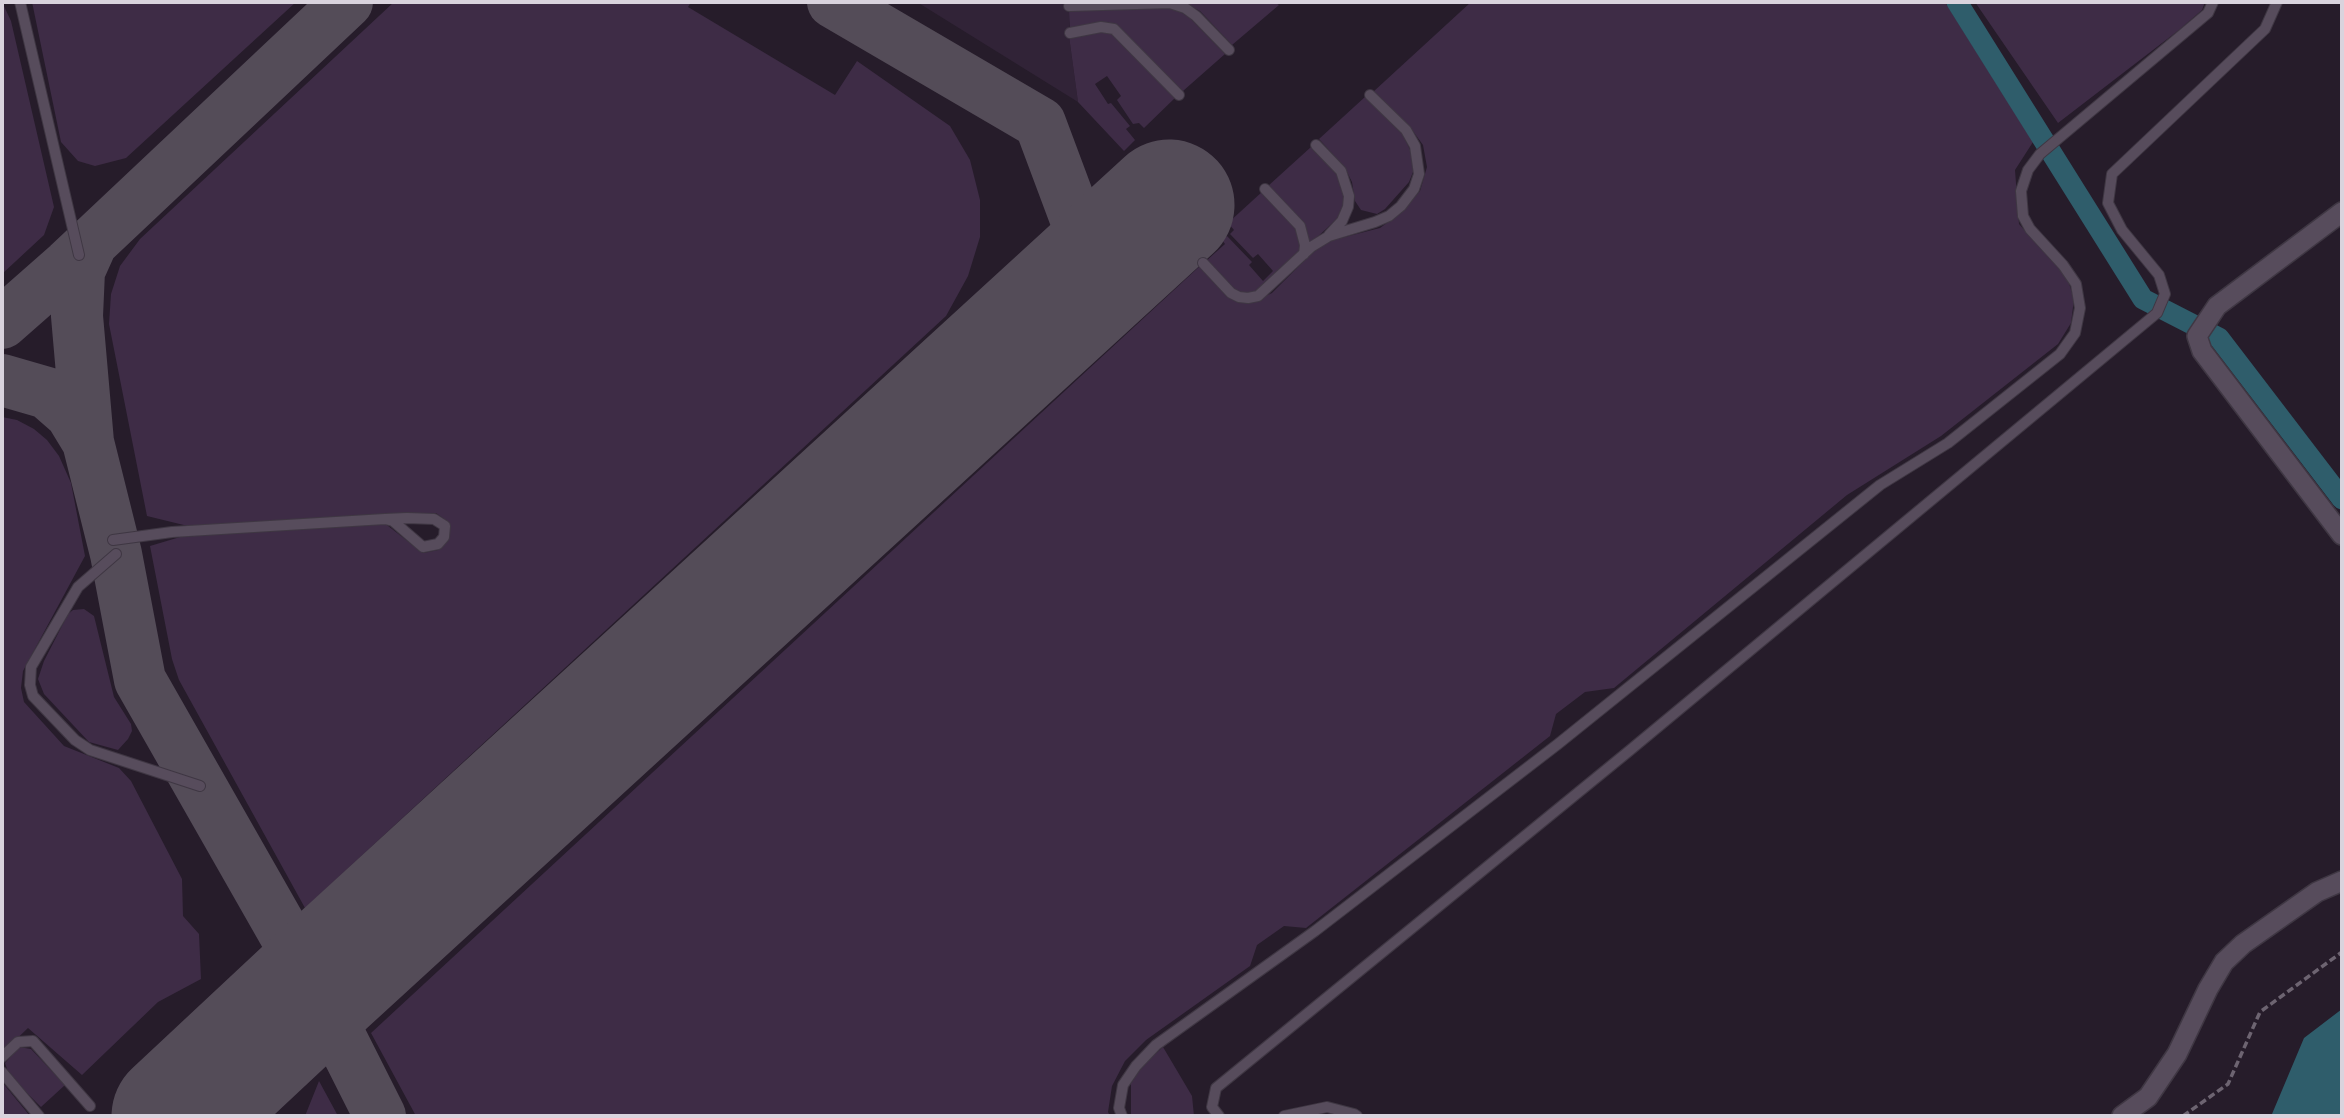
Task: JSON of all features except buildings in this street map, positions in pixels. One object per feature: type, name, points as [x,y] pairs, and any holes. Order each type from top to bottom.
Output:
[{"type":"street","points":[[2342,212],[2217,306],[2201,329],[2202,351],[2342,536]]},
{"type":"street","points":[[2122,1116],[2148,1097],[2177,1054],[2224,962],[2243,944],[2316,892],[2342,881]]},
{"type":"lane","points":[[20,2],[79,255]]},
{"type":"lane","points":[[1122,1116],[1119,1108],[1123,1085],[1156,1045],[1326,923],[1558,744],[1880,485],[1948,443],[2060,354],[2075,333],[2080,308],[2076,284],[2063,265],[2030,229],[2023,216],[2021,191],[2028,170],[2040,154],[2208,13],[2213,2]]},
{"type":"lane","points":[[1219,1116],[1212,1107],[1216,1088],[1629,751],[2157,313],[2165,294],[2159,275],[2122,230],[2108,203],[2112,174],[2264,29],[2277,2]]},
{"type":"lane","points":[[1069,6],[1170,3],[1185,8],[1196,16],[1229,50]]},
{"type":"lane","points":[[1070,33],[1101,27],[1114,29],[1179,94]]},
{"type":"lane","points":[[1329,236],[1389,216],[1414,189],[1419,174],[1415,146],[1406,130],[1370,95]]},
{"type":"lane","points":[[1203,263],[1231,293],[1248,298],[1265,291],[1304,254],[1329,236],[1342,220],[1349,196],[1341,171],[1316,145]]},
{"type":"lane","points":[[1265,189],[1300,226],[1305,244],[1304,254]]},
{"type":"lane","points":[[113,540],[172,532],[385,519],[434,519],[444,526],[444,537],[438,544],[423,547],[393,521],[385,519]]},
{"type":"lane","points":[[116,554],[78,587],[31,667],[30,685],[33,696],[75,740],[90,750],[200,786]]},
{"type":"lane","points":[[2,1058],[18,1042],[33,1041],[90,1106]]},
{"type":"lane","points":[[2,1072],[39,1116]]},
{"type":"lane","points":[[1284,1116],[1327,1107],[1357,1116]]},
{"type":"path","points":[[2183,1116],[2228,1084],[2260,1012],[2342,952]]},
{"type":"shaded area","points":[[2,2],[11,21],[54,207],[44,235],[2,274]]},
{"type":"shaded area","points":[[32,2],[296,2],[126,158],[95,166],[78,161],[61,142]]},
{"type":"shaded area","points":[[394,2],[691,2],[688,7],[835,95],[857,61],[950,126],[970,160],[980,200],[980,237],[968,276],[946,316],[305,908],[179,680],[172,659],[150,546],[180,537],[383,522],[423,553],[438,550],[449,538],[448,522],[436,513],[386,514],[196,528],[147,516],[109,324],[111,294],[120,266],[140,239]]},
{"type":"shaded area","points":[[917,2],[1070,2],[1069,36],[1078,102]]},
{"type":"shaded area","points":[[1181,2],[1274,2],[1279,5],[1232,45],[1200,11]]},
{"type":"shaded area","points":[[1471,2],[1945,2],[2033,142],[2015,170],[2019,224],[2067,277],[2074,299],[2071,323],[2058,344],[1941,436],[1847,495],[1614,688],[1585,692],[1556,714],[1550,736],[1306,928],[1284,926],[1257,945],[1250,966],[1146,1040],[1125,1061],[1112,1086],[1108,1112],[1110,1116],[416,1116],[371,1033],[1201,265],[1230,297],[1259,299],[1272,293],[1316,249],[1329,241],[1380,228],[1399,214],[1420,191],[1427,167],[1423,145],[1410,127],[1373,92]]},
{"type":"shaded area","points":[[1975,2],[2205,2],[2202,10],[2179,30],[2058,123]]},
{"type":"shaded area","points":[[1172,7],[1189,17],[1225,54],[1183,91],[1115,25],[1070,32],[1069,10]]},
{"type":"shaded area","points":[[1098,31],[1113,32],[1176,97],[1144,128],[1139,123],[1133,124],[1117,100],[1121,96],[1107,76],[1095,84],[1108,104],[1111,103],[1130,126],[1126,129],[1135,140],[1124,151],[1078,102],[1069,36]]},
{"type":"shaded area","points":[[1366,96],[1402,133],[1414,158],[1409,182],[1385,209],[1377,214],[1361,210],[1355,201],[1352,182],[1345,168],[1319,139]]},
{"type":"shaded area","points":[[1311,147],[1336,171],[1344,185],[1345,197],[1338,218],[1309,242],[1303,226],[1268,186]]},
{"type":"shaded area","points":[[1263,191],[1296,227],[1302,243],[1298,255],[1261,291],[1242,293],[1233,289],[1206,261],[1225,244],[1222,240],[1227,236],[1252,262],[1249,265],[1263,281],[1273,271],[1258,254],[1253,258],[1230,234],[1234,230],[1228,223]]},
{"type":"shaded area","points":[[2,417],[17,420],[34,429],[59,456],[71,483],[85,556],[23,671],[21,688],[24,702],[64,746],[119,768],[131,781],[182,879],[183,916],[199,934],[201,979],[158,1002],[82,1075],[28,1028],[2,1053]]},
{"type":"shaded area","points":[[84,609],[94,616],[114,697],[131,724],[132,731],[128,739],[118,750],[89,742],[44,694],[38,679],[68,614],[73,610]]},
{"type":"shaded area","points":[[19,1047],[31,1049],[65,1085],[41,1107],[9,1075],[5,1063]]},
{"type":"shaded area","points":[[1163,1047],[1192,1096],[1194,1116],[1131,1116],[1131,1083],[1144,1064]]},
{"type":"shaded area","points":[[319,1081],[338,1116],[305,1116]]},
{"type":"shaded area","points":[[2,1082],[30,1116],[2,1116]]},
{"type":"water","points":[[2342,1009],[2342,1116],[2268,1116],[2272,1114],[2304,1038]]},
{"type":"waterway","points":[[1957,2],[2143,299],[2219,338],[2342,499]]},
{"type":"taxiway","points":[[2,323],[68,265],[347,2]]},
{"type":"taxiway","points":[[833,2],[1040,123],[1096,273]]},
{"type":"taxiway","points":[[92,242],[79,271],[77,316],[88,442],[116,554],[140,680],[315,987],[380,1116]]},
{"type":"taxiway","points":[[2,380],[47,393],[71,414],[88,442]]},
{"type":"runway","points":[[177,1116],[1169,205]]}]
